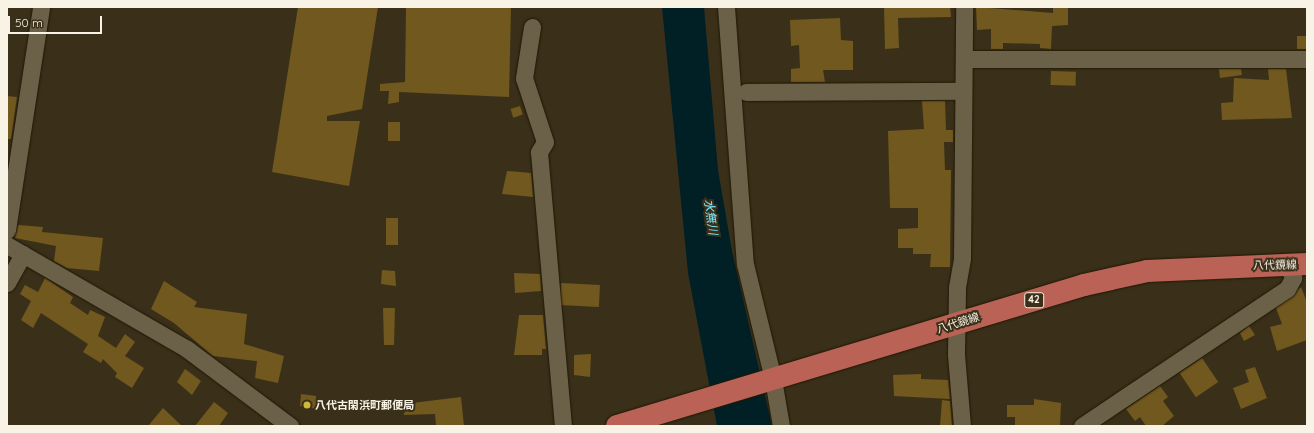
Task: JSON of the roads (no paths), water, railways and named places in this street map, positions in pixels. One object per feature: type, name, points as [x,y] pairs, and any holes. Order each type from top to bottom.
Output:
[{"type":"main road","name":"八代鏡線","points":[[617,426],[1084,285],[1147,271],[1235,265],[1298,265]]},
{"type":"street","points":[[7,230],[41,7]]},
{"type":"street","points":[[726,7],[745,264],[781,426]]},
{"type":"street","points":[[962,426],[957,324],[957,287],[962,258],[964,7]]},
{"type":"street","points":[[532,27],[524,78],[545,142],[539,152],[563,426]]},
{"type":"street","points":[[964,59],[1307,59]]},
{"type":"street","points":[[746,92],[963,91]]},
{"type":"street","points":[[7,245],[186,350],[290,426]]},
{"type":"street","points":[[7,283],[23,254]]},
{"type":"street","points":[[1082,426],[1286,288],[1293,278],[1298,265]]},
{"type":"water","name":"水無川","points":[[662,7],[704,7],[718,170],[732,251],[772,426],[717,426],[688,273]]},
{"type":"place","name":"八代古閑浜町郵便局","points":[[307,405]]}]
